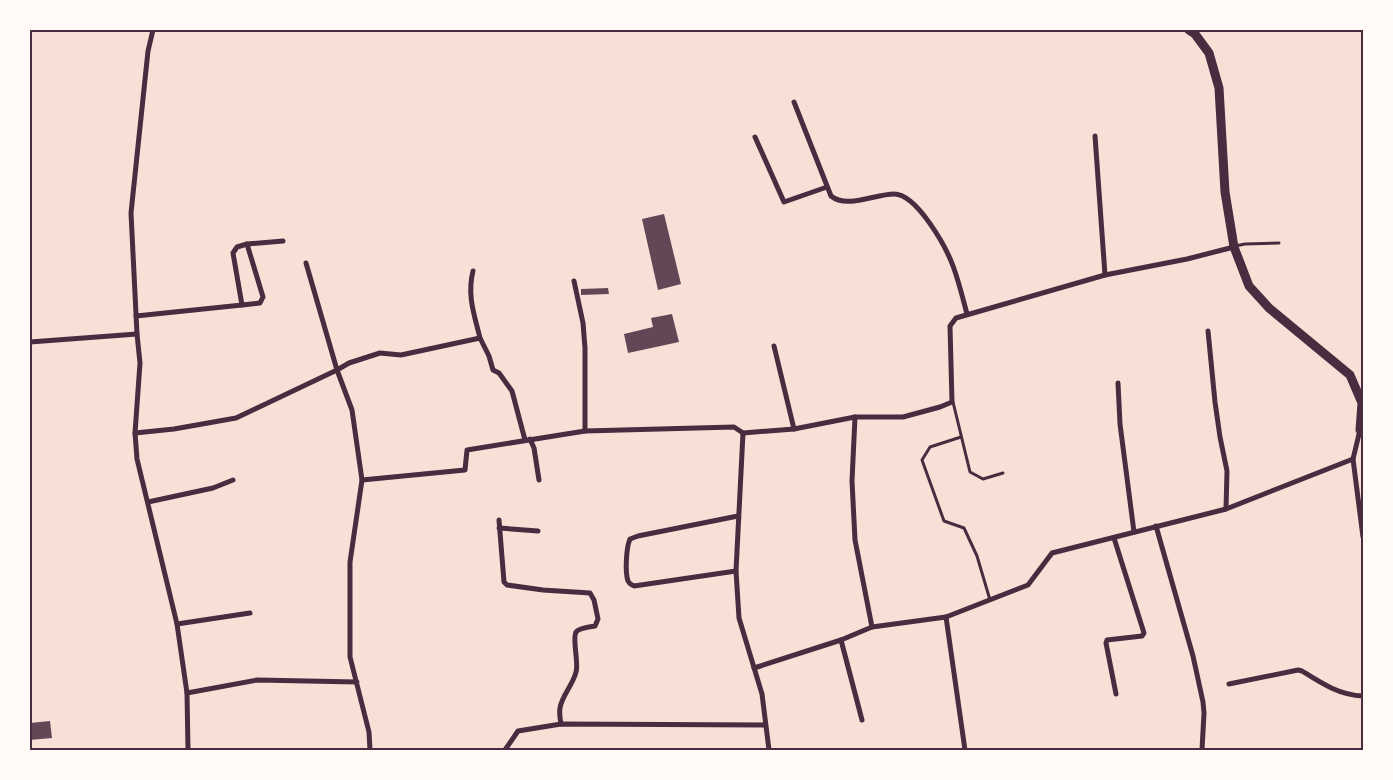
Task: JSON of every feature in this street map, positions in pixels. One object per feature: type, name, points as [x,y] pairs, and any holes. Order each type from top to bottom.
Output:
[{"type":"main road","points":[[1194,31],[1209,53],[1218,88],[1225,192],[1234,247],[1249,286],[1269,308],[1350,375],[1362,402],[1361,429]]},
{"type":"street","points":[[153,30],[148,52],[131,213],[140,363],[135,433],[137,459],[177,624],[187,693],[188,750]]},
{"type":"street","points":[[794,102],[831,196],[836,200],[846,202],[896,194],[906,198],[915,205],[947,252],[968,314]]},
{"type":"street","points":[[1094,136],[1105,275]]},
{"type":"street","points":[[755,137],[784,202],[827,187]]},
{"type":"street","points":[[242,305],[233,253],[237,247],[248,244],[283,241]]},
{"type":"street","points":[[136,316],[260,303],[263,297],[248,244]]},
{"type":"street","points":[[362,480],[465,470],[467,450],[585,431],[734,427],[743,433],[794,429],[855,417],[903,417],[952,402],[950,326],[956,318],[1105,275],[1187,259],[1234,247]]},
{"type":"street","points":[[306,263],[337,370],[352,410],[362,480],[350,562],[350,658],[369,732],[370,750]]},
{"type":"street","points":[[473,271],[470,284],[470,298],[480,338],[489,356],[493,370],[499,372],[512,391],[528,440],[534,448],[538,480]]},
{"type":"street","points":[[574,281],[583,323],[586,372],[585,431]]},
{"type":"street","points":[[1208,331],[1218,419],[1227,471],[1226,509]]},
{"type":"street","points":[[30,342],[137,334]]},
{"type":"street","points":[[135,433],[174,429],[236,418],[349,363],[380,354],[401,355],[480,338]]},
{"type":"street","points":[[774,346],[794,429]]},
{"type":"street","points":[[1118,383],[1120,424],[1134,532]]},
{"type":"street","points":[[855,417],[852,481],[856,540],[872,627]]},
{"type":"street","points":[[1361,429],[1353,459],[1363,537]]},
{"type":"street","points":[[743,433],[736,571],[739,618],[762,694],[769,750]]},
{"type":"street","points":[[754,668],[841,640],[872,627],[946,617],[1028,585],[1052,553],[1226,509],[1353,459]]},
{"type":"street","points":[[148,502],[213,488],[233,480]]},
{"type":"street","points":[[736,571],[634,586],[627,578],[627,556],[630,539],[638,536],[738,516]]},
{"type":"street","points":[[499,520],[504,582],[507,585],[543,590],[590,593],[594,600],[598,618],[595,626],[576,632],[577,670],[561,702],[561,724]]},
{"type":"street","points":[[1156,526],[1192,656],[1202,702],[1204,713],[1202,750]]},
{"type":"street","points":[[499,528],[538,531]]},
{"type":"street","points":[[1114,538],[1144,633],[1142,636],[1108,640],[1106,643],[1116,694]]},
{"type":"street","points":[[177,624],[250,613]]},
{"type":"street","points":[[946,617],[965,750]]},
{"type":"street","points":[[841,640],[862,720]]},
{"type":"street","points":[[1229,684],[1302,670],[1338,692],[1353,696],[1363,696]]},
{"type":"street","points":[[187,693],[257,680],[357,682]]},
{"type":"street","points":[[505,750],[518,731],[561,724],[765,725]]},
{"type":"lane","points":[[1234,247],[1245,244],[1280,243]]},
{"type":"lane","points":[[952,402],[970,472],[983,479],[1003,473]]},
{"type":"lane","points":[[961,437],[930,447],[922,460],[944,521],[964,528],[977,556],[990,600]]},
{"type":"building","points":[[664,214],[681,284],[658,290],[642,219]]},
{"type":"building","points":[[608,288],[609,294],[581,295],[581,289]]},
{"type":"building","points":[[672,314],[679,342],[628,353],[624,334],[653,327],[651,318]]},
{"type":"building","points":[[50,721],[52,738],[30,740],[30,723]]}]
